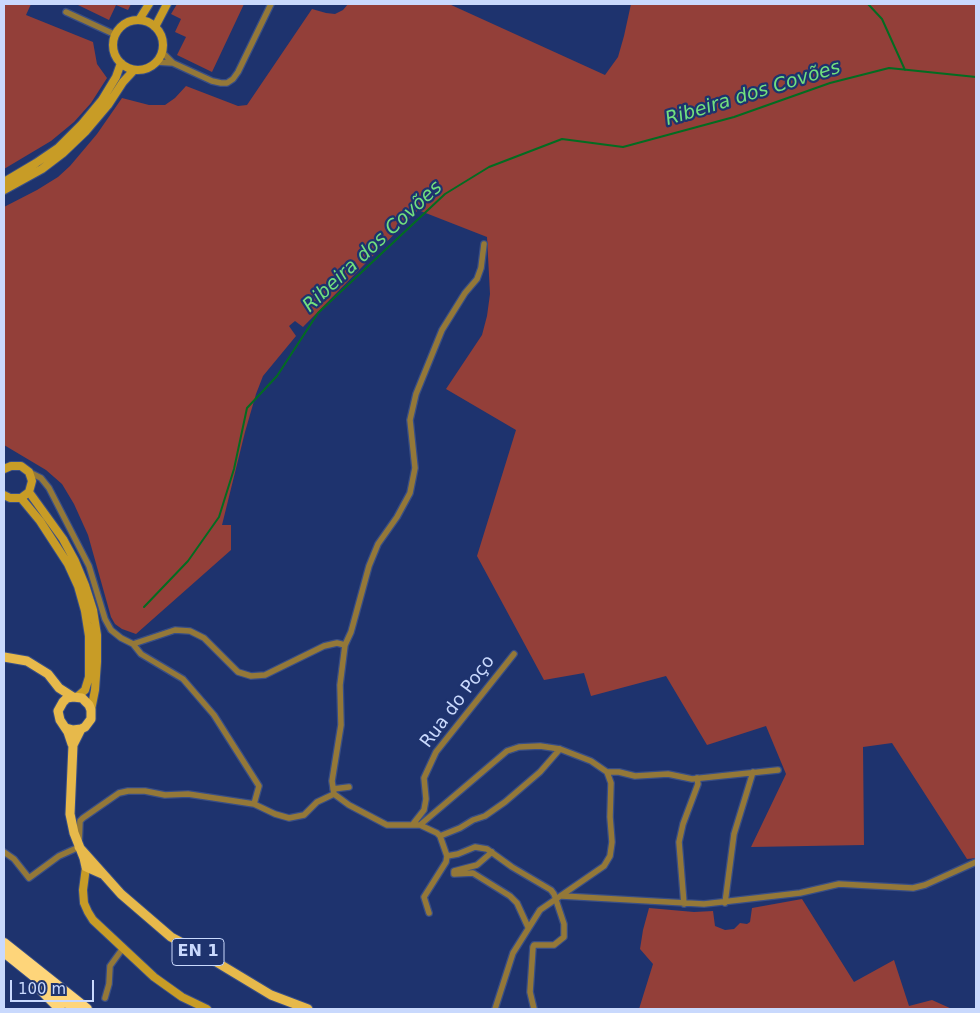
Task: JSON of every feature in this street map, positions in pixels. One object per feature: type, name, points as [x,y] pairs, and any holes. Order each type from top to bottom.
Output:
[{"type":"highway","points":[[4,942],[87,1009]]},
{"type":"highway","points":[[4,952],[75,1009]]},
{"type":"highway","points":[[19,965],[33,983],[60,1009]]},
{"type":"highway","points":[[61,989],[96,1009]]},
{"type":"main road","points":[[4,657],[27,661],[48,674],[58,688],[86,701],[91,710],[91,719],[85,727],[73,730],[66,728],[62,724],[58,716],[60,706],[58,688]]},
{"type":"main road","points":[[60,706],[63,702],[75,697]]},
{"type":"main road","name":"EN 1","points":[[66,728],[72,745],[70,814],[74,834],[86,867],[101,873]]},
{"type":"main road","name":"EN 1","points":[[72,745],[81,729]]},
{"type":"main road","name":"EN 1","points":[[79,847],[121,894],[171,937],[271,995],[308,1009]]},
{"type":"street","points":[[139,20],[149,4]]},
{"type":"street","points":[[156,27],[167,4]]},
{"type":"street","points":[[162,52],[173,63],[212,81],[227,83],[233,80],[238,72],[270,4]]},
{"type":"street","points":[[66,12],[116,35]]},
{"type":"street","points":[[139,20],[151,23],[156,27],[162,39],[162,52],[157,62],[143,70],[134,70],[121,64],[113,48],[116,35],[123,25],[130,21],[139,20]]},
{"type":"street","points":[[157,62],[173,63]]},
{"type":"street","points":[[4,182],[58,148],[82,124],[107,92],[121,64]]},
{"type":"street","points":[[4,190],[42,169],[63,153],[86,130],[134,70]]},
{"type":"street","points":[[333,792],[334,766],[341,726],[340,685],[345,645],[351,632],[369,566],[378,544],[398,517],[410,493],[415,468],[410,420],[416,394],[442,330],[465,293],[477,279],[481,268],[484,244]]},
{"type":"street","points":[[5,466],[18,466],[38,476],[45,483],[89,566],[105,619],[111,630],[120,638],[133,644],[141,654],[183,679],[214,715],[259,786],[254,804]]},
{"type":"street","points":[[28,472],[30,488],[75,561],[93,610],[97,635],[97,662],[91,710]]},
{"type":"street","points":[[4,496],[21,498],[30,488],[45,483]]},
{"type":"street","points":[[21,498],[40,521],[68,564],[78,586],[85,611],[89,636],[89,677],[84,690],[75,697]]},
{"type":"street","points":[[133,644],[175,630],[190,631],[204,638],[238,672],[251,676],[265,675],[324,646],[337,643],[345,645]]},
{"type":"street","name":"Rua do Poço","points":[[417,824],[424,810],[426,799],[424,778],[436,752],[514,654]]},
{"type":"street","points":[[333,792],[349,805],[387,825],[400,826],[417,824],[507,751],[518,747],[540,746],[560,749],[591,760],[607,772],[611,783],[610,816],[612,842],[610,856],[604,866],[540,910],[513,953],[495,1009]]},
{"type":"street","points":[[440,836],[460,828],[473,820],[486,816],[540,772],[560,749]]},
{"type":"street","points":[[607,772],[619,772],[635,776],[668,774],[687,779],[778,770]]},
{"type":"street","points":[[725,903],[734,834],[753,772]]},
{"type":"street","points":[[684,904],[679,842],[683,824],[698,784],[698,778]]},
{"type":"street","points":[[4,852],[14,859],[29,878],[59,856],[79,847],[80,821],[119,794],[128,791],[145,791],[165,795],[188,794],[254,804],[289,818],[304,815],[317,802],[333,792],[349,787]]},
{"type":"street","points":[[417,824],[440,836],[447,856],[446,862],[424,897],[429,913]]},
{"type":"street","points":[[447,856],[475,847],[487,849],[512,868],[551,890],[559,898],[564,924],[564,937],[554,945],[536,944],[533,947],[530,992],[534,1009]]},
{"type":"street","points":[[492,852],[477,865],[454,871],[454,874],[473,873],[510,896],[517,903],[528,927]]},
{"type":"street","points":[[559,898],[684,904],[725,903],[800,893],[839,884],[913,888],[925,885],[976,862]]},
{"type":"street","points":[[95,864],[86,867],[84,903],[88,912],[123,948],[167,987],[207,1009]]},
{"type":"street","points":[[85,879],[101,873]]},
{"type":"street","points":[[105,998],[109,984],[110,966],[123,948]]},
{"type":"shaded area","points":[[4,4],[31,4],[26,15],[93,42],[97,64],[107,78],[91,103],[74,122],[51,141],[4,169]]},
{"type":"shaded area","points":[[79,4],[131,4],[128,10],[116,5],[109,20]]},
{"type":"shaded area","points":[[177,4],[244,4],[212,72],[177,55],[186,37],[175,32],[181,19],[171,14]]},
{"type":"shaded area","points":[[348,4],[449,4],[605,75],[618,57],[631,4],[976,4],[976,858],[967,859],[892,743],[863,747],[864,845],[751,847],[786,774],[766,726],[707,745],[666,676],[591,696],[584,673],[544,680],[477,556],[516,430],[446,389],[482,335],[490,294],[487,237],[418,210],[303,327],[295,321],[289,326],[296,336],[263,376],[245,432],[222,525],[231,525],[231,550],[136,634],[122,629],[115,624],[111,617],[88,535],[74,504],[62,484],[46,470],[4,445],[4,207],[58,177],[70,166],[97,134],[122,98],[149,105],[165,105],[175,98],[186,86],[238,106],[247,105],[312,9],[335,14],[343,10]]},
{"type":"shaded area","points":[[802,899],[854,982],[894,960],[909,1006],[932,1000],[952,1009],[639,1009],[653,964],[640,949],[649,908],[694,912],[713,911],[715,926],[725,930],[734,929],[740,923],[747,924],[750,922],[752,908]]},
{"type":"waterway","points":[[868,4],[882,19],[905,70]]},
{"type":"waterway","name":"Ribeira dos Covões","points":[[144,607],[188,561],[219,517],[234,469],[247,408],[277,376],[318,313],[445,194],[489,167],[562,139],[623,147],[734,117],[830,83],[889,68],[976,77]]}]
